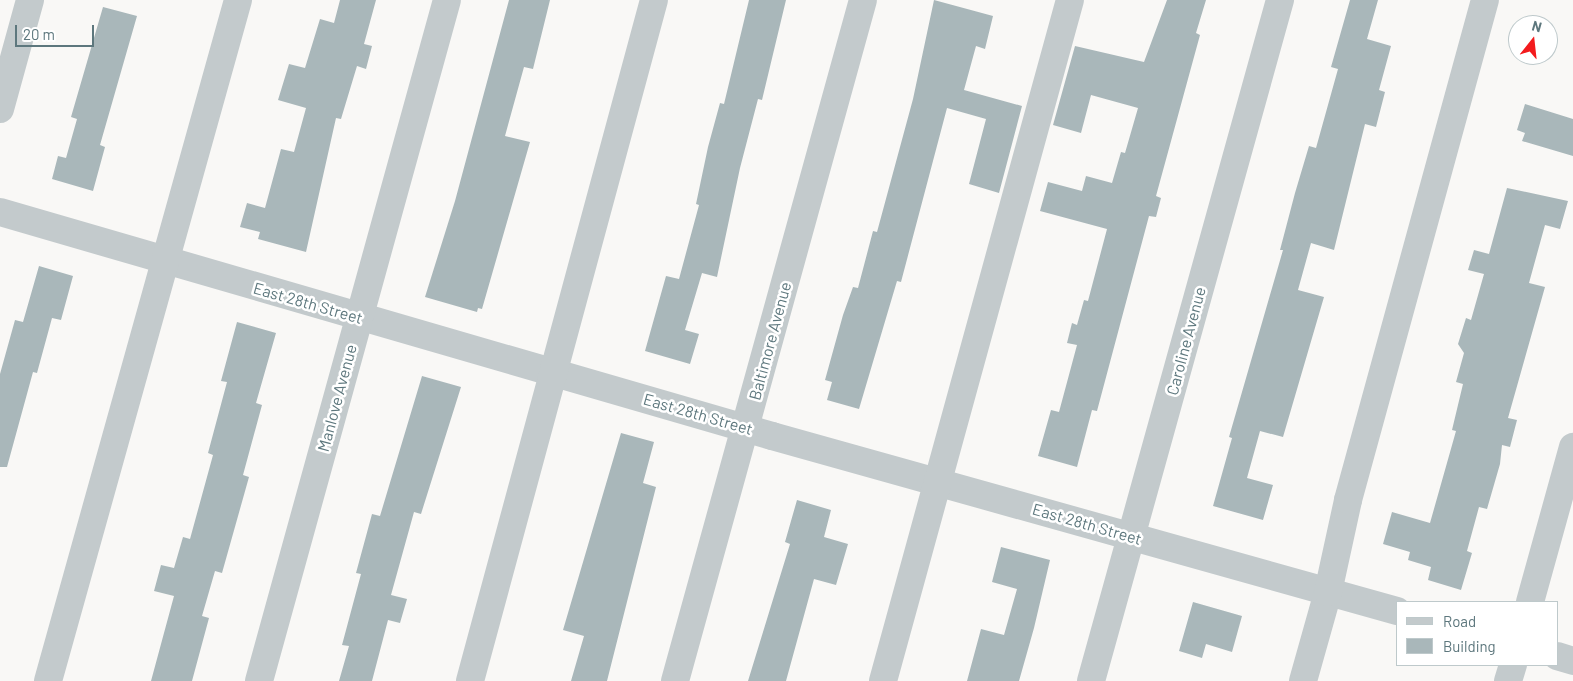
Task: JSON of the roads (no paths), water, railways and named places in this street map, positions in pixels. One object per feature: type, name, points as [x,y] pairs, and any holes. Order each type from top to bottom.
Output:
[{"type":"street","points":[[0,109],[30,0]]},
{"type":"street","points":[[48,681],[145,324],[166,261],[238,0]]},
{"type":"street","name":"Manlove Avenue","points":[[259,681],[447,0]]},
{"type":"street","points":[[470,681],[654,0]]},
{"type":"street","name":"Baltimore Avenue","points":[[675,681],[864,0]]},
{"type":"street","points":[[883,681],[1070,0]]},
{"type":"street","name":"Caroline Avenue","points":[[1091,681],[1280,0]]},
{"type":"street","points":[[1303,681],[1328,592],[1348,500],[1485,0]]},
{"type":"street","name":"East 28th Street","points":[[0,212],[553,373],[1396,611]]},
{"type":"street","points":[[1530,601],[1573,447]]},
{"type":"street","points":[[1558,656],[1573,661]]},
{"type":"street","points":[[1508,681],[1513,666]]}]
